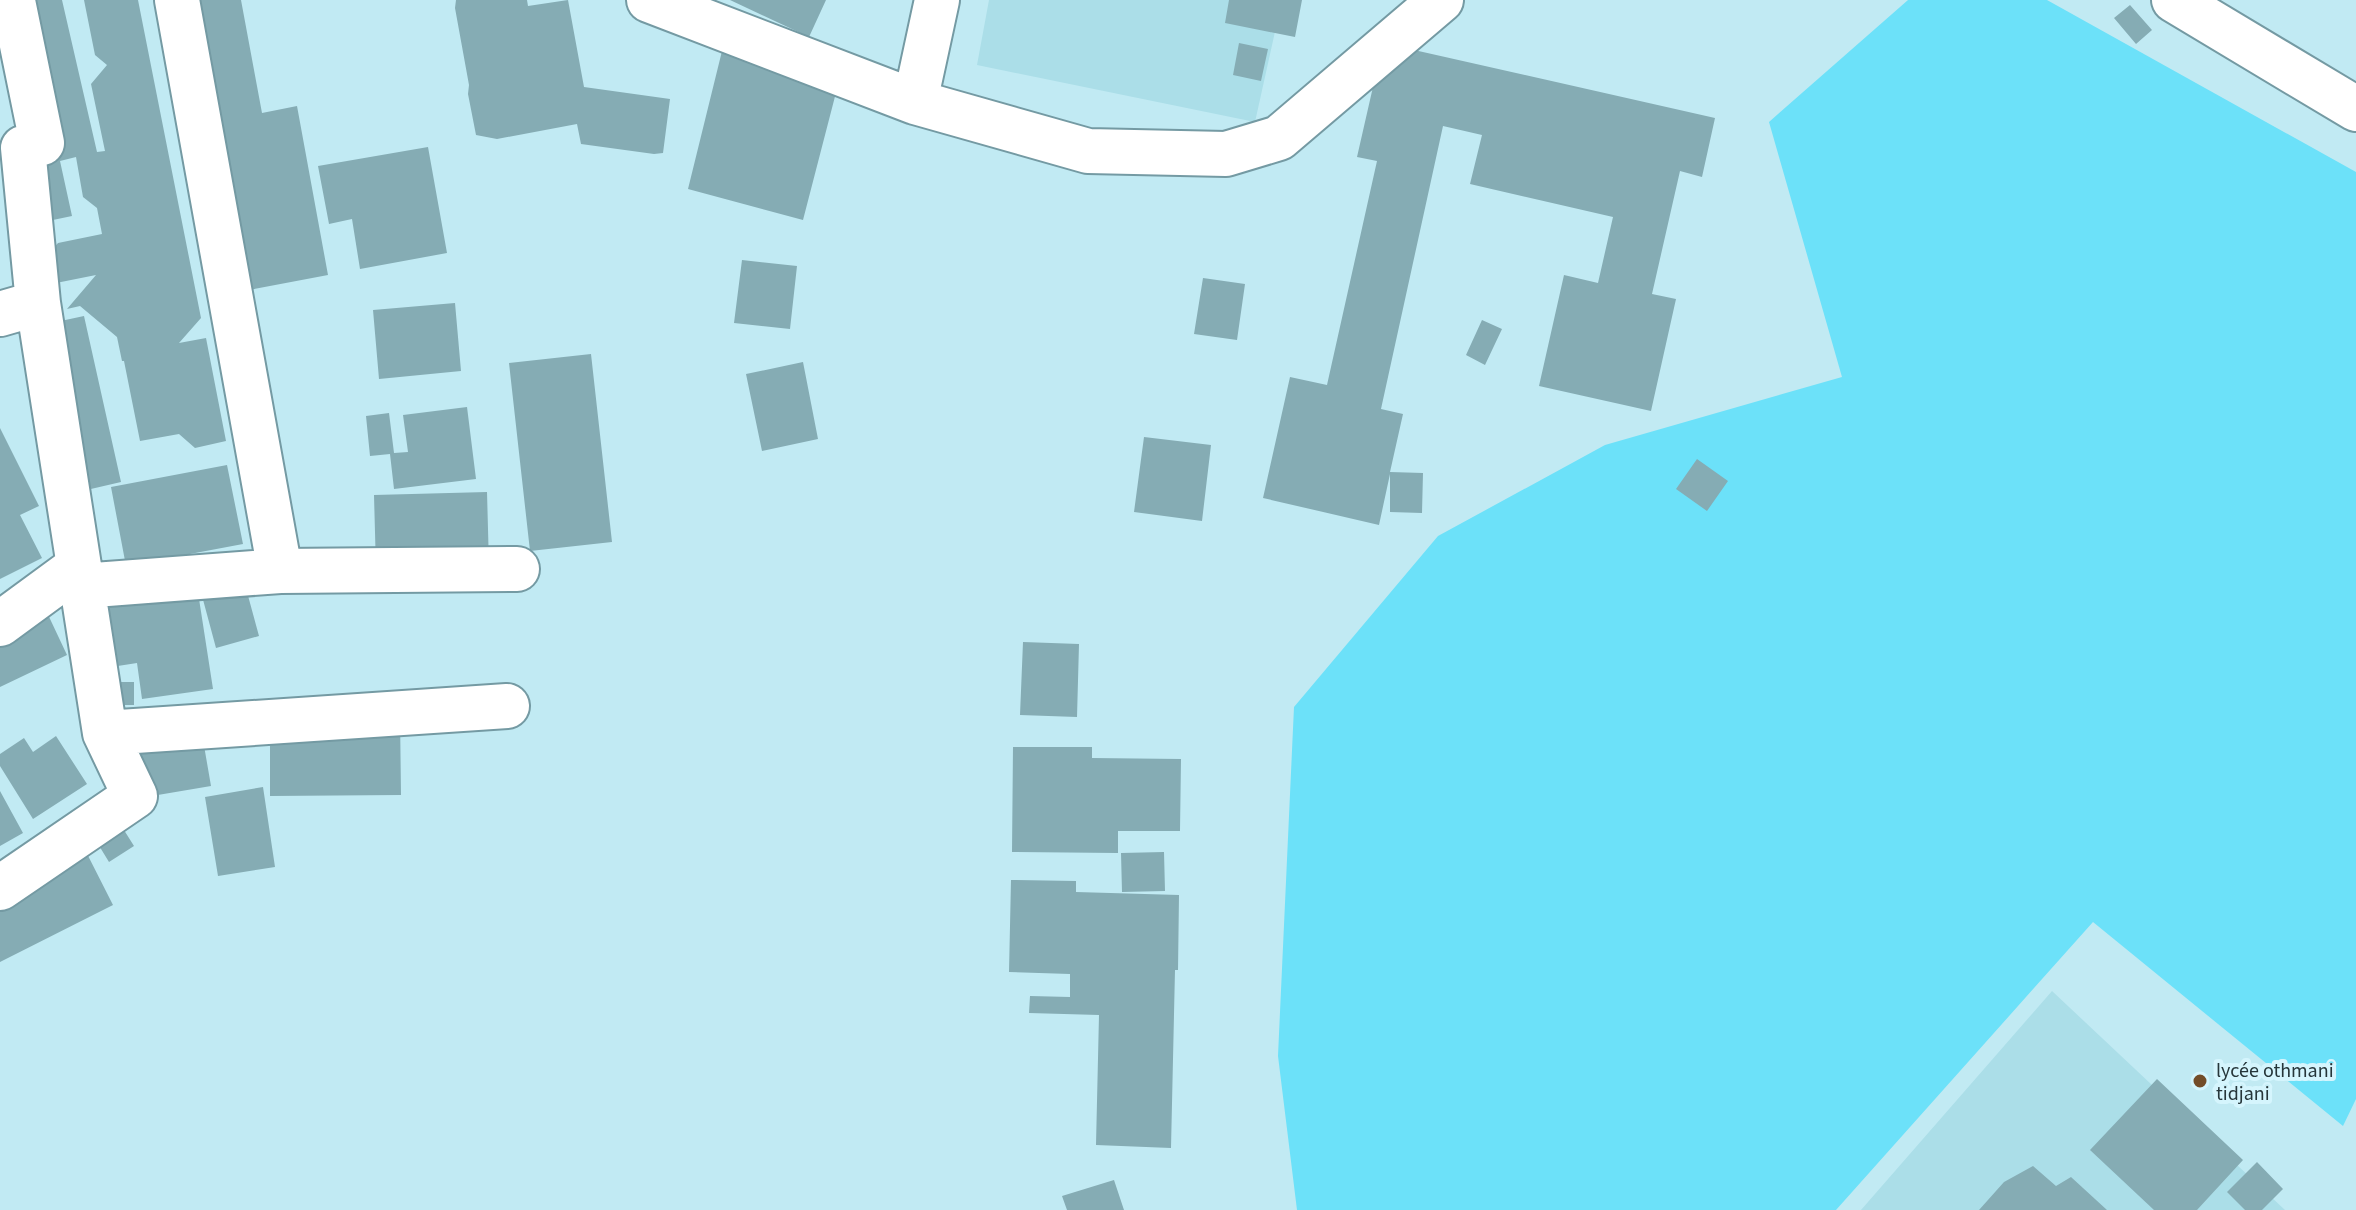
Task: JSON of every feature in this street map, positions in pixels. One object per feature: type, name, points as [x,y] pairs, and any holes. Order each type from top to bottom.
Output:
[{"type":"street","points":[[0,4],[13,0],[42,143],[12,152],[19,309],[80,576],[105,733],[135,796],[0,888]]},
{"type":"street","points":[[177,0],[280,571]]},
{"type":"street","points":[[649,0],[915,102],[1088,151],[1226,154],[1279,138],[1441,0]]},
{"type":"street","points":[[915,102],[937,0]]},
{"type":"street","points":[[2174,0],[2356,109]]},
{"type":"street","points":[[0,624],[80,576],[517,569]]},
{"type":"street","points":[[105,733],[507,706]]},
{"type":"shaded area","points":[[989,0],[1282,0],[1255,122],[977,65]]},
{"type":"shaded area","points":[[1908,0],[2047,0],[2356,172],[2356,1099],[2343,1126],[2093,922],[1836,1210],[1297,1210],[1278,1056],[1294,707],[1438,536],[1605,445],[1842,377],[1769,122]]},
{"type":"shaded area","points":[[2052,991],[2285,1210],[1861,1210]]},
{"type":"building","points":[[26,0],[62,0],[97,152],[105,151],[91,84],[107,65],[95,55],[84,0],[138,0],[201,318],[179,343],[206,338],[226,441],[195,448],[179,434],[140,441],[117,337],[80,306],[67,309],[96,275],[41,286],[37,267],[58,243],[102,234],[97,208],[83,197],[76,157],[60,161],[72,216],[48,221]]},
{"type":"building","points":[[178,0],[241,0],[262,113],[297,106],[328,275],[223,295]]},
{"type":"building","points":[[456,0],[527,0],[528,6],[568,0],[584,87],[670,99],[663,153],[581,144],[577,124],[497,139],[476,135]]},
{"type":"building","points":[[730,0],[826,0],[809,37]]},
{"type":"building","points":[[1229,0],[1302,0],[1295,37],[1225,23]]},
{"type":"building","points":[[2130,5],[2152,30],[2136,44],[2114,18]]},
{"type":"building","points":[[1239,43],[1268,49],[1261,81],[1233,75]]},
{"type":"building","points":[[1383,43],[1715,118],[1702,177],[1680,171],[1652,294],[1676,299],[1651,411],[1539,386],[1564,275],[1598,283],[1613,217],[1470,184],[1482,135],[1443,126],[1381,409],[1403,414],[1390,472],[1423,473],[1422,513],[1390,512],[1390,474],[1379,525],[1263,498],[1290,377],[1327,385],[1377,161],[1357,157]]},
{"type":"building","points":[[722,51],[839,81],[803,220],[688,189]]},
{"type":"building","points":[[428,147],[447,253],[360,269],[352,219],[329,224],[318,166]]},
{"type":"building","points":[[742,260],[797,266],[790,329],[734,323]]},
{"type":"building","points":[[1203,278],[1245,284],[1237,340],[1194,334]]},
{"type":"building","points":[[455,303],[461,371],[379,379],[373,310]]},
{"type":"building","points":[[84,316],[121,482],[65,495],[28,328]]},
{"type":"building","points":[[1482,320],[1502,329],[1485,365],[1466,355]]},
{"type":"building","points":[[591,354],[612,542],[530,551],[509,363]]},
{"type":"building","points":[[803,362],[818,439],[762,451],[746,374]]},
{"type":"building","points":[[467,407],[476,479],[394,489],[390,454],[370,456],[366,416],[389,413],[394,453],[408,452],[403,415]]},
{"type":"building","points":[[0,428],[39,506],[20,515],[42,558],[0,579]]},
{"type":"building","points":[[1144,437],[1211,445],[1202,521],[1134,512]]},
{"type":"building","points":[[1697,459],[1728,481],[1707,511],[1676,489]]},
{"type":"building","points":[[227,465],[243,544],[126,566],[111,487]]},
{"type":"building","points":[[487,492],[489,566],[376,569],[374,495]]},
{"type":"building","points":[[241,570],[259,636],[216,648],[198,581]]},
{"type":"building","points":[[195,573],[213,689],[142,699],[137,663],[92,670],[80,590]]},
{"type":"building","points":[[35,587],[67,655],[0,687],[0,604]]},
{"type":"building","points":[[1023,642],[1079,644],[1077,717],[1020,715]]},
{"type":"building","points":[[101,682],[134,682],[134,705],[102,705]]},
{"type":"building","points":[[400,715],[401,795],[270,796],[270,716]]},
{"type":"building","points":[[202,734],[211,786],[140,798],[132,746]]},
{"type":"building","points":[[56,736],[87,784],[33,819],[0,766],[0,754],[24,738],[33,752]]},
{"type":"building","points":[[1013,747],[1092,747],[1092,758],[1181,759],[1180,831],[1118,831],[1118,853],[1012,852]]},
{"type":"building","points":[[263,787],[275,867],[218,876],[205,797]]},
{"type":"building","points":[[0,791],[23,833],[0,846]]},
{"type":"building","points":[[112,811],[134,846],[109,862],[87,826]]},
{"type":"building","points":[[77,834],[113,905],[0,962],[0,897]]},
{"type":"building","points":[[1164,852],[1165,891],[1122,892],[1121,853]]},
{"type":"building","points":[[1011,880],[1076,881],[1076,892],[1179,895],[1171,1148],[1096,1145],[1099,1015],[1029,1013],[1030,996],[1070,997],[1070,974],[1009,972]]},
{"type":"building","points":[[2157,1079],[2243,1160],[2197,1210],[2154,1210],[2090,1150]]},
{"type":"building","points":[[2257,1162],[2283,1189],[2262,1210],[2245,1210],[2227,1192]]},
{"type":"building","points":[[2033,1166],[2056,1186],[2071,1177],[2107,1210],[1979,1210],[2004,1182]]},
{"type":"building","points":[[1114,1180],[1124,1210],[1067,1210],[1062,1196]]},
{"type":"place","name":"lycée othmani tidjani","points":[[2200,1081]]}]
